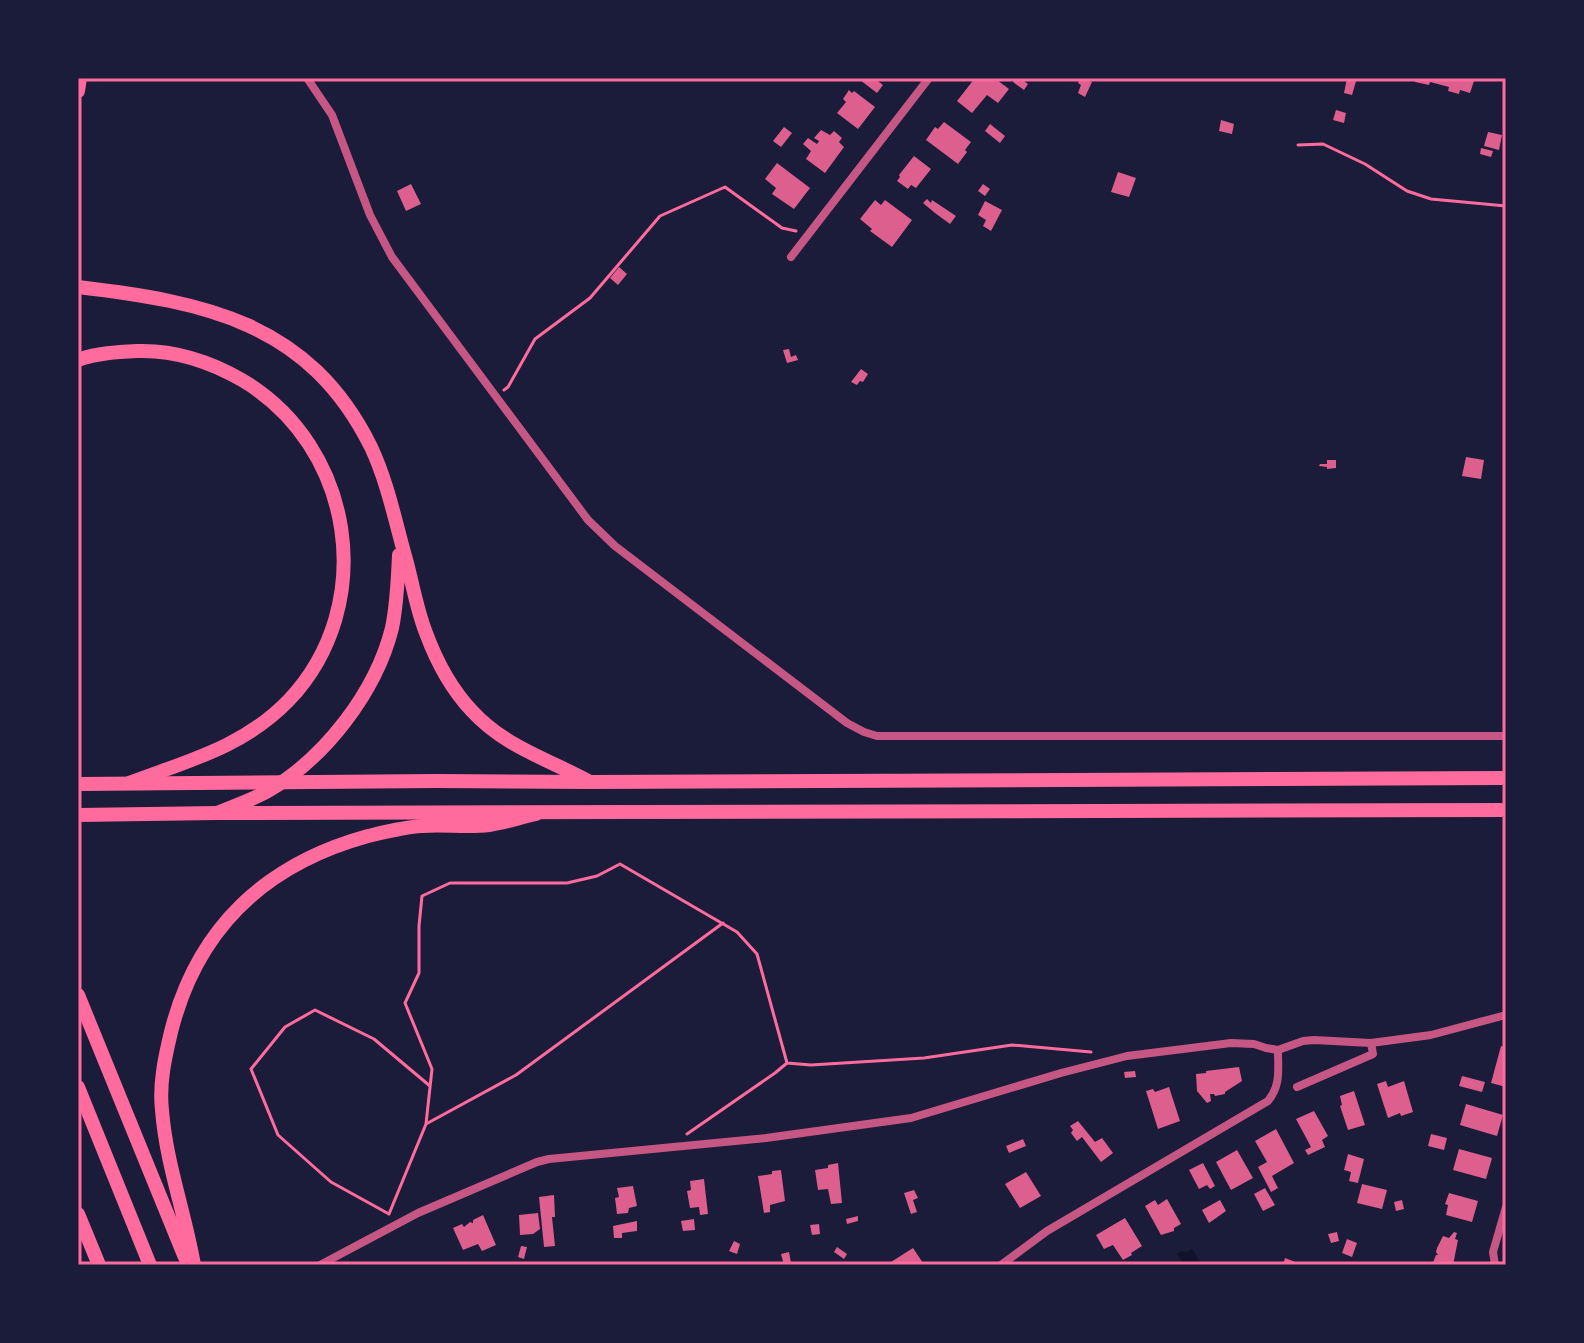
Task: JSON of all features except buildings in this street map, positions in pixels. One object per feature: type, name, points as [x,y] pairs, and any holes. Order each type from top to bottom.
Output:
[{"type":"highway","points":[[78,91],[80,78]]},
{"type":"highway","points":[[78,287],[164,299],[245,323],[293,352],[334,390],[372,449],[426,633],[451,681],[469,708],[509,743],[590,782]]},
{"type":"highway","points":[[78,360],[123,351],[172,352],[213,365],[252,387],[287,416],[313,449],[329,483],[341,522],[344,562],[337,619],[319,660],[289,700],[233,743],[129,783]]},
{"type":"highway","points":[[217,813],[283,782],[319,751],[352,713],[378,665],[391,629],[400,542]]},
{"type":"highway","points":[[78,784],[1506,778]]},
{"type":"highway","points":[[78,815],[1506,810]]},
{"type":"highway","points":[[192,1265],[161,1109],[162,1082],[175,1017],[192,972],[216,933],[243,903],[274,878],[340,846],[366,837],[420,826],[488,825],[536,814]]},
{"type":"highway","points":[[78,995],[184,1255],[192,1265]]},
{"type":"highway","points":[[78,1087],[150,1265]]},
{"type":"highway","points":[[78,1214],[99,1265]]},
{"type":"street","points":[[307,78],[332,115],[370,215],[392,257],[588,520],[615,546],[847,723],[877,736],[1506,736]]},
{"type":"street","points":[[791,257],[929,78]]},
{"type":"street","points":[[320,1265],[418,1213],[549,1159],[766,1138],[911,1118],[1127,1056],[1231,1043],[1278,1050],[1314,1040],[1371,1043],[1431,1035],[1506,1015]]},
{"type":"street","points":[[1297,1087],[1373,1054],[1371,1043]]},
{"type":"street","points":[[1001,1265],[1047,1231],[1268,1101],[1276,1092],[1278,1050]]},
{"type":"street","points":[[1495,1265],[1493,1252],[1506,1207]]},
{"type":"path","points":[[1298,145],[1323,144],[1365,164],[1407,191],[1424,197],[1506,206]]},
{"type":"path","points":[[495,398],[508,387],[535,339],[590,298],[660,216],[725,187],[782,228],[804,233]]},
{"type":"path","points":[[379,1234],[426,1124],[432,1069],[405,1003],[419,973],[422,896],[450,883],[567,883],[597,876],[620,864],[737,932],[757,954],[787,1063]]},
{"type":"path","points":[[426,1124],[516,1075],[723,923]]},
{"type":"path","points":[[389,1214],[331,1182],[278,1135],[251,1069],[285,1027],[315,1010],[374,1039],[430,1087]]},
{"type":"path","points":[[667,1148],[787,1063],[811,1065],[924,1058],[1012,1045],[1098,1053]]},
{"type":"shaded area","points":[[1192,1249],[1202,1265],[1184,1265],[1177,1254]]}]
